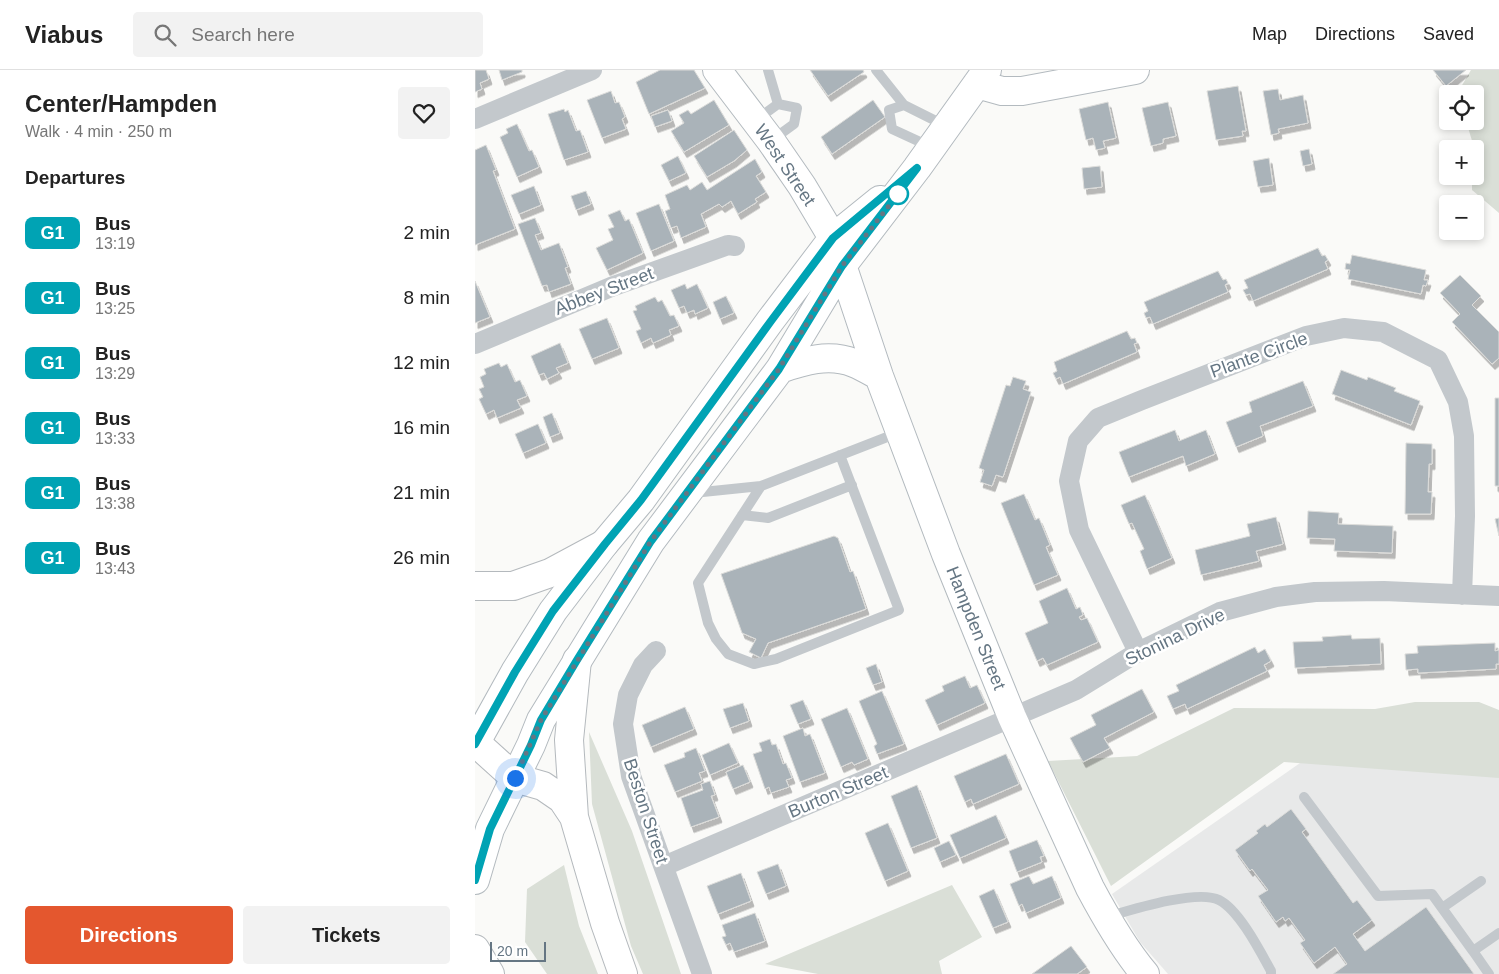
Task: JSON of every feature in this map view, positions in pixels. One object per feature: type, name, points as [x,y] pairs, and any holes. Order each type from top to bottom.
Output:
[{"type":"main road","name":"West Street","points":[[717,70],[802,186],[833,238],[842,266]]},
{"type":"main road","points":[[475,880],[490,829],[541,720],[651,541],[779,369],[842,266],[932,147],[980,75],[1002,90],[1023,91],[1135,70]]},
{"type":"main road","points":[[574,817],[562,799],[543,786],[515,778],[475,743],[515,672],[553,611],[641,500],[833,238],[932,147]]},
{"type":"main road","name":"Hampden Street","points":[[842,266],[879,376],[945,554],[1012,717],[1090,888],[1106,917],[1145,974]]},
{"type":"main road","points":[[779,369],[806,360],[830,358],[853,362],[879,376]]},
{"type":"main road","points":[[475,586],[513,586],[550,573],[605,544]]},
{"type":"main road","points":[[577,660],[569,740],[574,817],[605,923],[623,974]]},
{"type":"street","points":[[475,119],[592,70]]},
{"type":"street","name":"Abbey Street","points":[[475,344],[611,287],[728,245],[735,246]]},
{"type":"street","name":"Plante Circle","points":[[1138,652],[1079,530],[1069,481],[1078,441],[1098,418],[1306,336],[1344,328],[1383,332],[1438,360],[1458,402],[1464,446],[1465,516],[1462,595]]},
{"type":"street","name":"Stonina Drive","points":[[1012,717],[1076,690],[1138,652],[1221,612],[1276,597],[1315,592],[1384,591],[1499,596]]},
{"type":"street","name":"Beston Street","points":[[656,651],[643,665],[628,696],[623,724],[631,776],[702,974]]},
{"type":"street","name":"Burton Street","points":[[664,866],[1012,717]]},
{"type":"lane","points":[[763,131],[778,104],[768,70]]},
{"type":"lane","points":[[876,70],[904,104],[932,147]]},
{"type":"lane","points":[[763,131],[794,124],[797,108],[778,104]]},
{"type":"lane","points":[[904,104],[889,110],[892,130],[932,147]]},
{"type":"lane","points":[[687,493],[761,486],[900,432]]},
{"type":"lane","points":[[761,486],[698,583],[708,623],[715,639],[728,654],[755,664],[776,659],[899,610],[840,455]]},
{"type":"lane","points":[[742,515],[768,518],[852,485]]},
{"type":"lane","points":[[1304,797],[1378,896],[1432,894],[1489,974]]},
{"type":"lane","points":[[1442,908],[1481,881]]},
{"type":"lane","points":[[1106,917],[1162,902],[1203,898],[1219,900],[1234,913],[1257,947],[1271,974]]},
{"type":"lane","points":[[1473,951],[1499,933]]},
{"type":"shaded area","points":[[1471,70],[1499,70],[1499,213],[1484,200],[1484,195],[1478,195],[1472,190],[1472,185],[1484,185],[1484,140],[1472,140],[1469,130],[1484,130],[1484,85],[1462,85]]},
{"type":"shaded area","points":[[1415,702],[1479,702],[1499,710],[1499,778],[1284,762],[1111,886],[1048,761],[1137,756],[1234,708],[1375,709]]},
{"type":"shaded area","points":[[589,732],[632,831],[681,974],[643,974],[631,946],[592,804]]},
{"type":"shaded area","points":[[1499,736],[1499,974],[1168,974],[1140,942],[1112,894],[1323,747]]},
{"type":"shaded area","points":[[564,865],[579,926],[598,974],[547,974],[525,942],[527,889]]},
{"type":"shaded area","points":[[952,885],[982,937],[939,961],[942,974],[818,974],[765,964]]},
{"type":"building","points":[[475,70],[486,70],[489,79],[480,83],[482,89],[475,92]]},
{"type":"building","points":[[499,70],[522,70],[522,72],[502,80]]},
{"type":"building","points":[[660,70],[694,70],[705,88],[649,114],[636,82]]},
{"type":"building","points":[[810,70],[863,70],[864,72],[828,96]]},
{"type":"building","points":[[1433,70],[1466,70],[1447,85]]},
{"type":"building","points":[[1238,86],[1246,131],[1242,131],[1243,136],[1216,140],[1207,91]]},
{"type":"building","points":[[1278,89],[1280,100],[1303,95],[1308,123],[1278,129],[1279,133],[1271,135],[1263,91]]},
{"type":"building","points":[[611,91],[615,103],[619,102],[625,117],[622,119],[626,129],[602,138],[587,100]]},
{"type":"building","points":[[714,100],[729,125],[684,152],[671,131],[684,123],[679,115],[688,110],[691,114]]},
{"type":"building","points":[[873,100],[885,117],[832,154],[821,137]]},
{"type":"building","points":[[1108,102],[1116,138],[1103,141],[1105,148],[1096,150],[1093,138],[1086,140],[1079,109]]},
{"type":"building","points":[[1168,102],[1176,136],[1163,139],[1163,143],[1151,146],[1142,108]]},
{"type":"building","points":[[564,109],[565,112],[568,110],[576,131],[580,130],[588,152],[564,160],[548,114]]},
{"type":"building","points":[[668,110],[672,121],[655,127],[651,116]]},
{"type":"building","points":[[517,124],[529,151],[532,150],[539,167],[517,177],[500,137],[508,133],[506,129]]},
{"type":"building","points":[[734,130],[747,150],[734,161],[707,177],[694,156]]},
{"type":"building","points":[[486,145],[496,170],[493,171],[515,229],[475,245],[475,150]]},
{"type":"building","points":[[1309,149],[1312,164],[1303,166],[1300,151]]},
{"type":"building","points":[[678,156],[686,173],[669,181],[661,165]]},
{"type":"building","points":[[1269,158],[1273,185],[1258,187],[1253,161]]},
{"type":"building","points":[[755,159],[762,172],[756,176],[766,192],[755,199],[757,202],[738,214],[731,201],[722,207],[719,204],[701,214],[706,227],[681,238],[677,226],[671,228],[665,211],[670,209],[665,195],[687,185],[690,190],[702,182],[707,190]]},
{"type":"building","points":[[1100,166],[1102,187],[1084,189],[1082,168]]},
{"type":"building","points":[[534,186],[541,205],[519,214],[511,195]]},
{"type":"building","points":[[586,191],[591,204],[576,210],[571,196]]},
{"type":"building","points":[[659,204],[674,241],[651,251],[636,213]]},
{"type":"building","points":[[620,210],[625,221],[629,219],[643,253],[607,270],[596,248],[613,240],[608,229],[614,227],[608,215]]},
{"type":"building","points":[[535,218],[541,233],[535,235],[541,250],[559,243],[568,267],[565,268],[571,284],[549,292],[547,285],[542,286],[518,224]]},
{"type":"building","points":[[1318,248],[1322,256],[1325,255],[1328,260],[1325,262],[1328,269],[1253,301],[1250,294],[1246,295],[1243,290],[1248,288],[1244,280]]},
{"type":"building","points":[[1352,255],[1426,270],[1424,280],[1428,280],[1426,286],[1423,285],[1421,294],[1348,279],[1350,270],[1345,269],[1346,263],[1350,264]]},
{"type":"building","points":[[1218,271],[1223,280],[1226,279],[1228,283],[1225,285],[1228,292],[1153,324],[1150,317],[1146,318],[1144,313],[1148,311],[1144,302]]},
{"type":"building","points":[[1460,275],[1481,296],[1472,305],[1499,332],[1499,358],[1492,364],[1452,322],[1460,314],[1440,293]]},
{"type":"building","points":[[475,281],[490,317],[475,323]]},
{"type":"building","points":[[685,284],[687,289],[697,284],[708,308],[695,314],[694,310],[687,313],[684,306],[679,308],[671,290]]},
{"type":"building","points":[[726,296],[734,313],[720,319],[713,302]]},
{"type":"building","points":[[655,297],[658,302],[662,300],[670,316],[674,315],[679,326],[669,330],[671,335],[653,343],[651,338],[641,343],[636,331],[641,329],[633,311],[637,310],[635,306]]},
{"type":"building","points":[[607,318],[619,348],[592,359],[579,329]]},
{"type":"building","points":[[1127,331],[1131,339],[1135,338],[1137,343],[1134,344],[1137,352],[1063,384],[1060,377],[1056,379],[1053,373],[1057,371],[1054,362]]},
{"type":"building","points":[[560,343],[568,363],[556,368],[559,373],[547,379],[544,373],[539,375],[531,356]]},
{"type":"building","points":[[499,363],[501,367],[507,364],[515,382],[520,380],[527,396],[517,400],[521,408],[497,418],[494,410],[486,414],[479,399],[483,397],[479,389],[484,387],[480,377],[486,374],[484,369]]},
{"type":"building","points":[[1341,370],[1367,380],[1368,377],[1396,388],[1394,391],[1420,401],[1411,425],[1332,394]]},
{"type":"building","points":[[1013,377],[1026,381],[1023,389],[1031,392],[1003,477],[996,475],[992,486],[980,482],[984,470],[979,468],[1006,385],[1010,386]]},
{"type":"building","points":[[1303,381],[1313,406],[1260,426],[1263,436],[1236,447],[1226,422],[1252,412],[1249,402]]},
{"type":"building","points":[[1495,398],[1499,398],[1499,486],[1495,486]]},
{"type":"building","points":[[552,413],[560,433],[550,437],[543,417]]},
{"type":"building","points":[[538,424],[546,443],[523,453],[515,434]]},
{"type":"building","points":[[1175,430],[1179,441],[1206,430],[1215,454],[1186,466],[1183,456],[1129,477],[1119,452]]},
{"type":"building","points":[[1406,443],[1432,444],[1432,464],[1429,464],[1428,492],[1432,492],[1431,514],[1405,514]]},
{"type":"building","points":[[1024,494],[1035,520],[1039,518],[1050,545],[1046,547],[1058,575],[1034,585],[1001,503]]},
{"type":"building","points":[[1145,495],[1172,558],[1147,569],[1140,551],[1144,549],[1132,523],[1129,524],[1121,505]]},
{"type":"building","points":[[1308,511],[1339,513],[1338,524],[1393,526],[1392,553],[1334,551],[1335,539],[1307,538]]},
{"type":"building","points":[[1276,517],[1283,544],[1256,551],[1259,561],[1201,575],[1195,550],[1250,536],[1247,524]]},
{"type":"building","points":[[1499,518],[1499,536],[1495,519]]},
{"type":"building","points":[[834,536],[838,538],[850,572],[853,571],[866,609],[768,643],[761,658],[749,652],[756,639],[742,633],[721,574]]},
{"type":"building","points":[[1067,588],[1076,609],[1080,607],[1083,615],[1079,617],[1081,620],[1087,618],[1098,642],[1047,665],[1043,658],[1037,661],[1025,633],[1048,623],[1039,601]]},
{"type":"building","points":[[1351,635],[1352,639],[1380,638],[1381,664],[1295,668],[1293,642],[1323,641],[1322,637]]},
{"type":"building","points":[[1495,643],[1495,651],[1499,650],[1499,664],[1496,664],[1496,669],[1418,673],[1418,669],[1406,670],[1405,654],[1418,653],[1417,646]]},
{"type":"building","points":[[1255,647],[1258,653],[1265,649],[1271,661],[1264,665],[1267,671],[1187,709],[1185,704],[1173,709],[1167,696],[1179,691],[1176,685]]},
{"type":"building","points":[[876,664],[882,682],[873,685],[866,668]]},
{"type":"building","points":[[965,676],[970,688],[977,685],[985,703],[937,725],[925,700],[944,691],[942,686]]},
{"type":"building","points":[[1142,689],[1154,712],[1104,738],[1110,748],[1083,762],[1070,738],[1096,725],[1091,715]]},
{"type":"building","points":[[882,691],[904,744],[877,754],[874,746],[877,744],[859,701]]},
{"type":"building","points":[[803,700],[811,719],[798,724],[790,705]]},
{"type":"building","points":[[743,703],[749,721],[730,728],[723,709]]},
{"type":"building","points":[[685,707],[694,729],[651,747],[642,725]]},
{"type":"building","points":[[847,708],[868,759],[854,765],[852,762],[841,767],[821,719]]},
{"type":"building","points":[[803,728],[805,736],[810,734],[825,773],[800,782],[783,736]]},
{"type":"building","points":[[770,739],[772,745],[776,744],[783,764],[786,763],[792,778],[786,780],[789,787],[771,793],[769,787],[765,789],[753,754],[762,751],[759,743]]},
{"type":"building","points":[[729,743],[738,763],[710,775],[702,755]]},
{"type":"building","points":[[696,748],[705,771],[699,773],[702,781],[675,792],[664,765],[685,757],[684,753]]},
{"type":"building","points":[[1006,754],[1019,784],[973,804],[971,799],[965,802],[954,776]]},
{"type":"building","points":[[743,765],[750,782],[733,789],[726,772]]},
{"type":"building","points":[[710,781],[715,795],[711,796],[719,817],[691,827],[681,798],[703,790],[701,784]]},
{"type":"building","points":[[917,785],[937,838],[911,848],[891,796]]},
{"type":"building","points":[[1291,809],[1306,829],[1302,832],[1353,903],[1357,900],[1372,920],[1353,934],[1365,951],[1426,907],[1474,974],[1333,974],[1347,964],[1335,947],[1314,963],[1300,943],[1305,940],[1289,918],[1285,921],[1283,917],[1276,922],[1258,896],[1268,890],[1252,869],[1250,871],[1235,850],[1258,833],[1256,831],[1265,824],[1267,827]]},
{"type":"building","points":[[996,815],[1006,838],[960,858],[950,835]]},
{"type":"building","points":[[888,823],[908,871],[885,881],[865,833]]},
{"type":"building","points":[[1037,840],[1044,856],[1040,857],[1042,862],[1017,872],[1009,851]]},
{"type":"building","points":[[949,841],[956,855],[940,862],[934,848]]},
{"type":"building","points":[[778,864],[786,886],[766,894],[757,872]]},
{"type":"building","points":[[741,873],[751,901],[718,914],[707,886]]},
{"type":"building","points":[[1029,876],[1033,884],[1052,876],[1061,898],[1026,913],[1022,904],[1019,906],[1010,884]]},
{"type":"building","points":[[994,889],[1008,922],[993,928],[979,896]]},
{"type":"building","points":[[755,913],[765,941],[734,952],[730,943],[726,945],[722,937],[726,936],[722,925]]},
{"type":"building","points":[[1071,946],[1087,967],[1077,974],[1032,974]]},
{"type":"bus line","name":"G1","points":[[475,744],[515,672],[553,611],[641,500],[833,238],[917,168],[842,266],[779,369],[651,541],[577,660],[541,720],[531,745],[490,829],[475,880]]},
{"type":"route","points":[[515,778],[541,720],[651,541],[779,369],[842,266],[898,194]]}]
